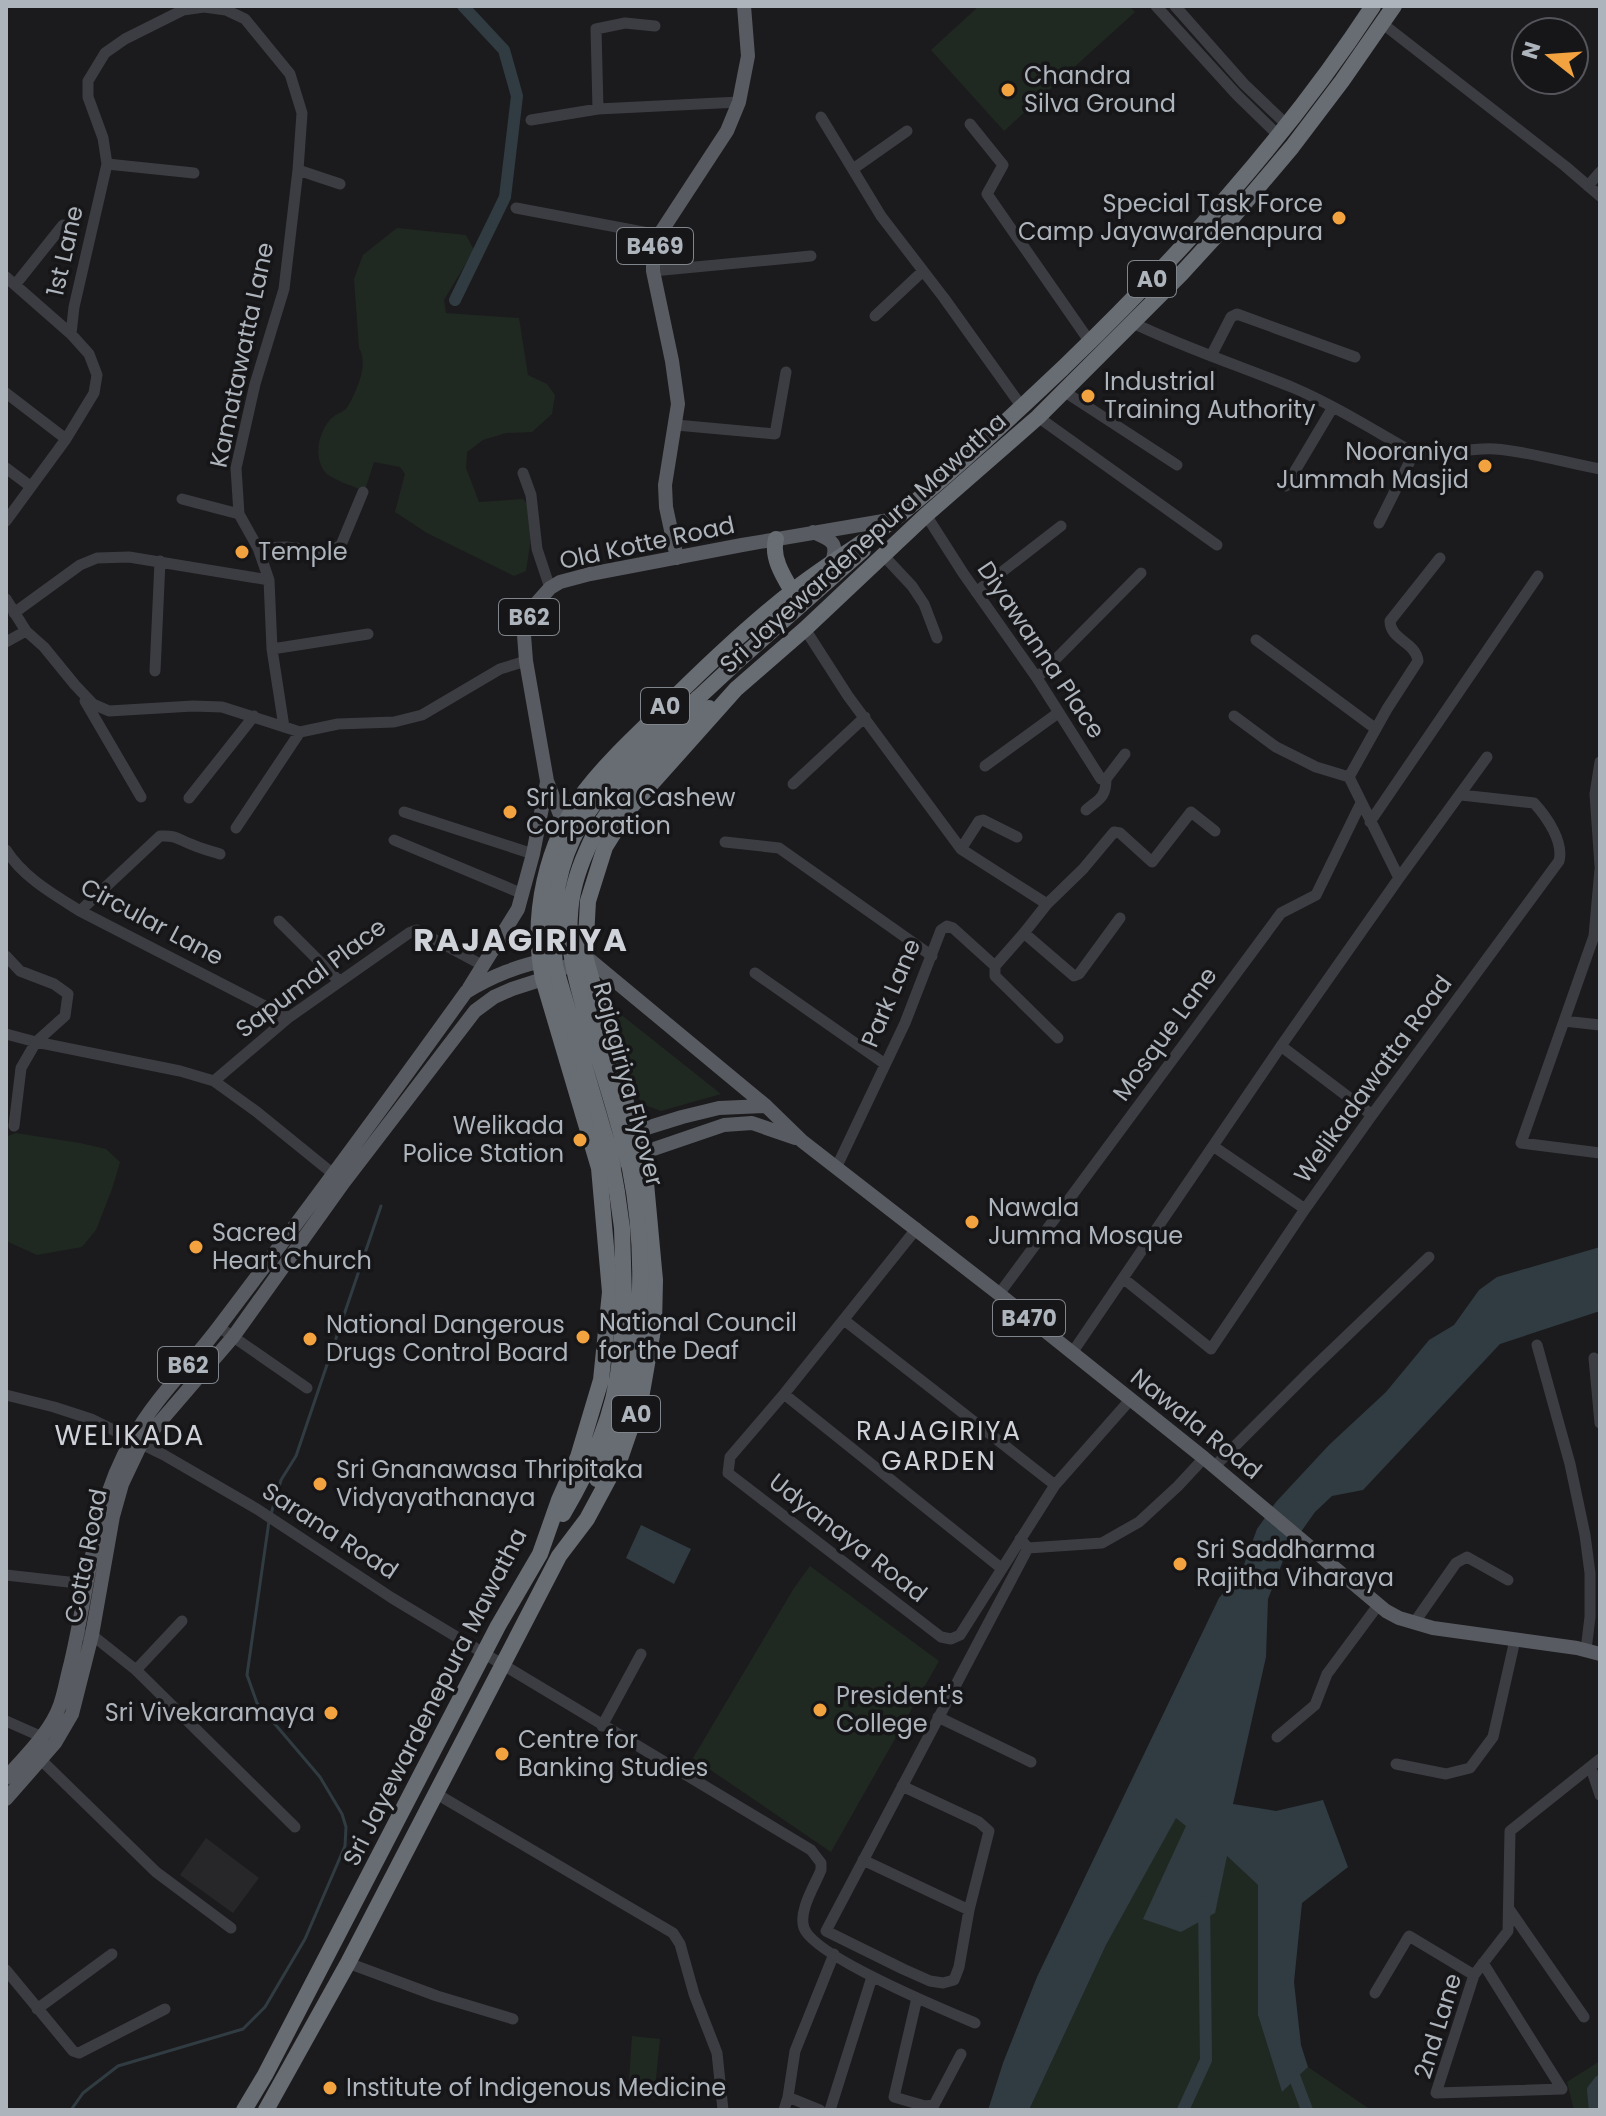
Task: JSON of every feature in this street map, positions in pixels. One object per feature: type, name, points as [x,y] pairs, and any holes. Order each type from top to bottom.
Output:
[{"type":"highway","name":"Sri Jayewardenepura Mawatha","points":[[244,2110],[540,1554],[578,1457],[601,1380],[610,1281],[599,1168],[539,961],[539,904],[555,843],[564,825],[585,792],[619,753],[703,669],[792,591],[895,519],[1022,407],[1090,342],[1211,216],[1324,76],[1373,6]]},
{"type":"highway","name":"Sri Jayewardenepura Mawatha","points":[[266,2110],[348,1963],[559,1556],[587,1519],[621,1456],[641,1398],[651,1346],[655,1280],[646,1183],[585,956],[588,901],[605,847],[628,810],[736,689],[1065,392],[1181,274],[1292,147],[1394,6]]},
{"type":"highway","name":"Rajagiriya Flyover","points":[[559,1556],[604,1465],[622,1417],[634,1363],[641,1294],[640,1246],[630,1171],[573,969],[570,914],[579,870],[594,835],[625,791],[831,591],[926,515]]},
{"type":"highway","name":"Rajagiriya Flyover","points":[[540,1554],[581,1482],[604,1431],[619,1373],[624,1297],[622,1228],[610,1153],[555,966],[555,900],[567,852],[591,806],[618,773],[895,519]]},
{"type":"highway","points":[[776,539],[776,558],[792,591]]},
{"type":"highway","points":[[610,1281],[619,1226],[626,1220],[639,1225],[655,1280]]},
{"type":"main road","name":"B469","points":[[677,558],[667,516],[665,485],[678,404],[653,271],[653,253],[659,235],[727,131],[739,102],[748,56],[744,6]]},
{"type":"main road","name":"Old Kotte Road","points":[[564,825],[547,781],[524,635],[534,606],[550,588],[572,578],[895,519]]},
{"type":"main road","points":[[813,532],[834,544],[832,562]]},
{"type":"main road","name":"Old Kotte Road","points":[[465,994],[518,909],[533,854],[547,781]]},
{"type":"main road","points":[[564,825],[605,847]]},
{"type":"main road","points":[[518,909],[555,843]]},
{"type":"main road","name":"Nawala Road","points":[[585,956],[766,1106],[802,1141],[917,1228],[1399,1618],[1593,1652]]},
{"type":"main road","name":"Cotta Road","points":[[6,1799],[36,1756],[72,1714],[103,1535],[101,1512],[114,1474],[137,1441],[233,1337],[465,994],[485,981],[539,961],[585,956]]},
{"type":"main road","name":"Cotta Road","points":[[137,1441],[151,1409],[479,1008],[494,997],[543,979],[585,956]]},
{"type":"main road","points":[[465,994],[479,1008]]},
{"type":"main road","points":[[593,1145],[719,1108],[766,1106]]},
{"type":"main road","name":"Nawala Road","points":[[599,1168],[724,1125],[752,1123],[802,1141]]},
{"type":"main road","name":"Cotta Road","points":[[85,1635],[86,1584],[103,1535]]},
{"type":"main road","name":"Cotta Road","points":[[6,1778],[36,1756]]},
{"type":"street","points":[[1156,6],[1237,95],[1282,129]]},
{"type":"street","points":[[1175,6],[1282,129]]},
{"type":"street","name":"Kamatawatta Lane","points":[[183,10],[204,7],[226,10],[245,19],[290,74],[302,113],[284,289],[255,384],[236,468],[239,514],[258,548],[269,580],[272,649],[284,727]]},
{"type":"street","name":"1st Lane","points":[[6,521],[66,439],[94,393],[97,375],[89,354],[71,334],[74,307],[107,164],[103,138],[88,97],[88,81],[105,53],[125,39],[183,10]]},
{"type":"street","points":[[598,109],[596,29],[625,23],[655,26]]},
{"type":"street","points":[[1383,24],[1600,196]]},
{"type":"street","points":[[531,120],[598,109],[739,102]]},
{"type":"street","points":[[821,117],[881,216],[1022,407]]},
{"type":"street","points":[[970,124],[1003,165],[987,194],[1090,342]]},
{"type":"street","points":[[853,169],[907,131]]},
{"type":"street","points":[[107,164],[194,173]]},
{"type":"street","points":[[298,170],[340,184]]},
{"type":"street","points":[[1588,186],[1600,172]]},
{"type":"street","points":[[516,208],[659,235]]},
{"type":"street","points":[[63,225],[11,281],[71,334]]},
{"type":"street","points":[[653,271],[811,256]]},
{"type":"street","points":[[875,316],[923,271]]},
{"type":"street","points":[[1211,356],[1231,317],[1237,314],[1355,357]]},
{"type":"street","points":[[1133,323],[1173,342],[1296,389],[1414,453],[1439,455],[1472,448],[1498,449],[1600,469]]},
{"type":"street","points":[[676,425],[775,434],[786,372]]},
{"type":"street","points":[[1065,392],[1177,465]]},
{"type":"street","points":[[6,393],[66,439]]},
{"type":"street","points":[[1286,486],[1333,407]]},
{"type":"street","points":[[1038,417],[1217,545]]},
{"type":"street","points":[[1379,523],[1414,453]]},
{"type":"street","points":[[6,468],[30,486]]},
{"type":"street","points":[[523,473],[531,495],[537,549],[550,588]]},
{"type":"street","points":[[258,548],[332,550],[341,545],[363,492]]},
{"type":"street","points":[[182,499],[239,514]]},
{"type":"street","name":"Diyawanna Place","points":[[926,515],[1037,678],[1101,779],[1106,779],[1125,754]]},
{"type":"street","points":[[976,592],[1061,526]]},
{"type":"street","points":[[883,555],[924,604],[937,638]]},
{"type":"street","points":[[14,613],[80,565],[97,558],[129,557],[269,580]]},
{"type":"street","points":[[1349,777],[1418,661],[1415,650],[1392,632],[1390,621],[1440,558]]},
{"type":"street","points":[[155,671],[160,561]]},
{"type":"street","points":[[1037,678],[1141,573]]},
{"type":"street","points":[[1370,822],[1538,576]]},
{"type":"street","points":[[6,599],[26,631],[44,647],[75,685],[93,704],[109,711],[222,707],[300,732],[338,724],[394,722],[422,715],[500,669],[526,661]]},
{"type":"street","points":[[805,629],[848,696],[961,849],[1047,904]]},
{"type":"street","points":[[6,642],[26,631]]},
{"type":"street","points":[[272,649],[368,634]]},
{"type":"street","points":[[1256,640],[1376,729]]},
{"type":"street","points":[[75,685],[141,797]]},
{"type":"street","points":[[985,766],[1058,713]]},
{"type":"street","points":[[189,798],[254,716]]},
{"type":"street","points":[[1234,716],[1276,747],[1316,767],[1349,777],[1399,878]]},
{"type":"street","points":[[793,784],[865,717]]},
{"type":"street","points":[[236,828],[300,732]]},
{"type":"street","points":[[1072,1353],[1281,1046],[1487,757]]},
{"type":"street","points":[[1600,762],[1597,936],[1521,1143],[1600,1153]]},
{"type":"street","points":[[1086,810],[1103,796],[1106,779]]},
{"type":"street","name":"Welikadawatta Road","points":[[1124,1279],[1211,1349],[1372,1115],[1559,861],[1561,852],[1553,832],[1534,803],[1461,795]]},
{"type":"street","name":"Mosque Lane","points":[[999,1294],[1281,913],[1316,895],[1361,803]]},
{"type":"street","points":[[404,812],[533,854]]},
{"type":"street","points":[[1058,1038],[995,976],[995,966],[1114,832],[1120,833],[1152,862],[1191,812],[1215,831]]},
{"type":"street","points":[[961,849],[979,821],[983,820],[1017,837]]},
{"type":"street","points":[[80,911],[160,836],[181,838],[220,854]]},
{"type":"street","points":[[394,840],[523,894]]},
{"type":"street","points":[[725,842],[779,848],[932,956]]},
{"type":"street","name":"Circular Lane","points":[[6,850],[33,879],[80,911],[288,1018]]},
{"type":"street","points":[[1024,933],[1074,976],[1079,974],[1120,918]]},
{"type":"street","points":[[279,921],[339,981]]},
{"type":"street","name":"Park Lane","points":[[837,1166],[905,1023],[941,930],[947,926],[953,928],[995,966]]},
{"type":"street","name":"Sapumal Place","points":[[214,1081],[288,1018],[409,933],[417,930],[482,965]]},
{"type":"street","points":[[6,956],[20,971],[54,984],[68,994],[65,1016],[36,1042],[21,1068],[14,1126]]},
{"type":"street","points":[[755,973],[885,1064]]},
{"type":"street","points":[[1564,1021],[1600,1025]]},
{"type":"street","points":[[6,1034],[214,1081],[339,1178]]},
{"type":"street","points":[[1281,1046],[1372,1115]]},
{"type":"street","points":[[1213,1146],[1305,1209]]},
{"type":"street","name":"Udyanaya Road","points":[[917,1228],[730,1457],[728,1473],[941,1637],[951,1639],[960,1635],[1001,1568],[1024,1544],[1055,1485],[1130,1400]]},
{"type":"street","points":[[902,1786],[979,1822],[989,1831],[969,1910],[959,1967],[954,1980],[943,1983],[930,1981],[903,1969],[826,1931],[1024,1544],[1102,1543],[1139,1522],[1310,1371],[1429,1257]]},
{"type":"street","points":[[844,1320],[1055,1485]]},
{"type":"street","points":[[219,1327],[307,1388]]},
{"type":"street","points":[[1537,1345],[1570,1464],[1585,1535],[1593,1652]]},
{"type":"street","points":[[1594,1358],[1600,1423]]},
{"type":"street","points":[[784,1394],[1001,1568]]},
{"type":"street","name":"Sarana Road","points":[[6,1395],[91,1419],[203,1477],[392,1598],[811,1850],[821,1863],[821,1870],[804,1911],[803,1926],[810,1938],[834,1954]]},
{"type":"street","points":[[1414,1623],[1456,1563],[1467,1557],[1508,1580]]},
{"type":"street","points":[[6,1575],[86,1584]]},
{"type":"street","points":[[1277,1737],[1315,1705],[1327,1674],[1379,1604]]},
{"type":"street","points":[[136,1670],[182,1621]]},
{"type":"street","points":[[85,1635],[136,1670],[295,1827]]},
{"type":"street","points":[[1396,1764],[1446,1774],[1470,1768],[1493,1737],[1515,1640]]},
{"type":"street","points":[[602,1726],[641,1654]]},
{"type":"street","points":[[938,1717],[1031,1762]]},
{"type":"street","points":[[6,1721],[49,1740]]},
{"type":"street","points":[[36,1756],[156,1872],[231,1928]]},
{"type":"street","points":[[1595,1764],[1600,1795]]},
{"type":"street","name":"2nd Lane","points":[[1483,1963],[1562,2089],[1436,2093],[1474,1975],[1483,1963],[1508,1931],[1510,1831],[1595,1764]]},
{"type":"street","points":[[435,1793],[673,1933],[680,1944],[694,1994],[717,2053],[723,2110]]},
{"type":"street","points":[[863,1860],[969,1910]]},
{"type":"street","points":[[1509,1909],[1584,2017]]},
{"type":"street","points":[[1375,1993],[1409,1936],[1474,1975]]},
{"type":"street","points":[[37,2009],[112,1954]]},
{"type":"street","points":[[784,2110],[795,2051],[834,1954],[872,1977],[975,2023]]},
{"type":"street","points":[[348,1963],[437,1996],[513,2019]]},
{"type":"street","points":[[6,1970],[73,2051],[79,2053],[165,2009]]},
{"type":"street","points":[[830,2110],[872,1977]]},
{"type":"street","points":[[917,1998],[894,2097],[925,2106],[934,2105],[961,2054]]},
{"type":"street","points":[[788,2097],[820,2110]]},
{"type":"shaded area","name":"Chandra Silva Ground","points":[[979,6],[1129,6],[1135,12],[1004,131],[931,50]]},
{"type":"shaded area","points":[[397,228],[466,235],[474,250],[444,300],[446,313],[519,318],[528,375],[547,384],[555,395],[552,414],[532,432],[506,433],[483,440],[467,452],[466,468],[479,502],[523,499],[535,512],[526,571],[514,576],[427,533],[395,512],[405,474],[400,467],[374,462],[366,487],[360,489],[326,473],[319,459],[319,444],[324,429],[333,417],[347,408],[362,369],[354,279],[363,255]]},
{"type":"shaded area","points":[[604,1001],[721,1094],[661,1111],[642,1104]]},
{"type":"shaded area","points":[[16,1133],[106,1149],[120,1162],[96,1230],[82,1247],[37,1255],[6,1241],[6,1146],[8,1136]]},
{"type":"shaded area","points":[[1600,1247],[1600,1311],[1500,1344],[1363,1490],[1332,1496],[1315,1512],[1286,1553],[1268,1599],[1266,1657],[1233,1804],[1276,1811],[1323,1800],[1348,1867],[1302,1903],[1294,1982],[1301,2045],[1308,2067],[1282,2092],[1258,2015],[1258,1885],[1227,1856],[1215,1913],[1181,1932],[1143,1919],[1186,1826],[1176,1818],[1106,1945],[1029,2110],[988,2110],[1037,1977],[1219,1598],[1242,1570],[1257,1529],[1276,1502],[1329,1445],[1386,1392],[1429,1340],[1454,1325],[1479,1290],[1497,1277]]},
{"type":"shaded area","points":[[641,1525],[691,1549],[674,1584],[626,1558]]},
{"type":"shaded area","name":"President's College","points":[[810,1566],[939,1661],[831,1852],[693,1758]]},
{"type":"shaded area","points":[[1176,1817],[1226,1855],[1258,1885],[1258,2015],[1282,2092],[1308,2067],[1371,2110],[1029,2110],[1106,1945]]},
{"type":"shaded area","points":[[206,1838],[259,1878],[233,1913],[180,1875]]},
{"type":"shaded area","points":[[632,2036],[660,2039],[654,2098],[628,2095]]},
{"type":"shaded area","points":[[1600,2061],[1600,2110],[1574,2110],[1567,2082]]},
{"type":"waterway","points":[[455,300],[505,197],[517,96],[504,50],[463,6]]},
{"type":"waterway","points":[[271,1514],[281,1480],[296,1456],[381,1206]]},
{"type":"waterway","points":[[71,2110],[83,2093],[118,2066],[243,2029],[265,2007],[305,1939],[345,1846],[346,1827],[342,1814],[320,1777],[257,1703],[247,1675],[269,1521]]},
{"type":"waterway","points":[[1183,2110],[1206,2060],[1204,1902]]},
{"type":"waterway","points":[[1290,2065],[1307,2110]]},
{"type":"waterway","points":[[1595,2110],[1593,2090],[1600,2081]]},
{"type":"place","name":"Chandra Silva Ground","points":[[1008,90]]},
{"type":"place","name":"Special Task Force Camp Jayawardenapura","points":[[1339,218]]},
{"type":"place","name":"Industrial Training Authority","points":[[1088,396]]},
{"type":"place","name":"Nooraniya Jummah Masjid","points":[[1485,466]]},
{"type":"place","name":"Temple","points":[[242,552]]},
{"type":"place","name":"Sri Lanka Cashew Corporation","points":[[510,812]]},
{"type":"place","name":"Welikada Police Station","points":[[580,1140]]},
{"type":"place","name":"Nawala Jumma Mosque","points":[[972,1222]]},
{"type":"place","name":"Sacred Heart Church","points":[[196,1247]]},
{"type":"place","name":"National Council for the Deaf","points":[[583,1337]]},
{"type":"place","name":"National Dangerous Drugs Control Board","points":[[310,1339]]},
{"type":"place","name":"Sri Gnanawasa Thripitaka Vidyayathanaya","points":[[320,1484]]},
{"type":"place","name":"Sri Saddharma Rajitha Viharaya","points":[[1180,1564]]},
{"type":"place","name":"President's College","points":[[820,1710]]},
{"type":"place","name":"Sri Vivekaramaya","points":[[331,1713]]},
{"type":"place","name":"Centre for Banking Studies","points":[[502,1754]]},
{"type":"place","name":"Institute of Indigenous Medicine","points":[[330,2088]]},
{"type":"district","name":"RAJAGIRIYA","points":[[521,940]]},
{"type":"district","name":"WELIKADA","points":[[130,1435]]},
{"type":"district","name":"RAJAGIRIYA GARDEN","points":[[939,1446]]}]
